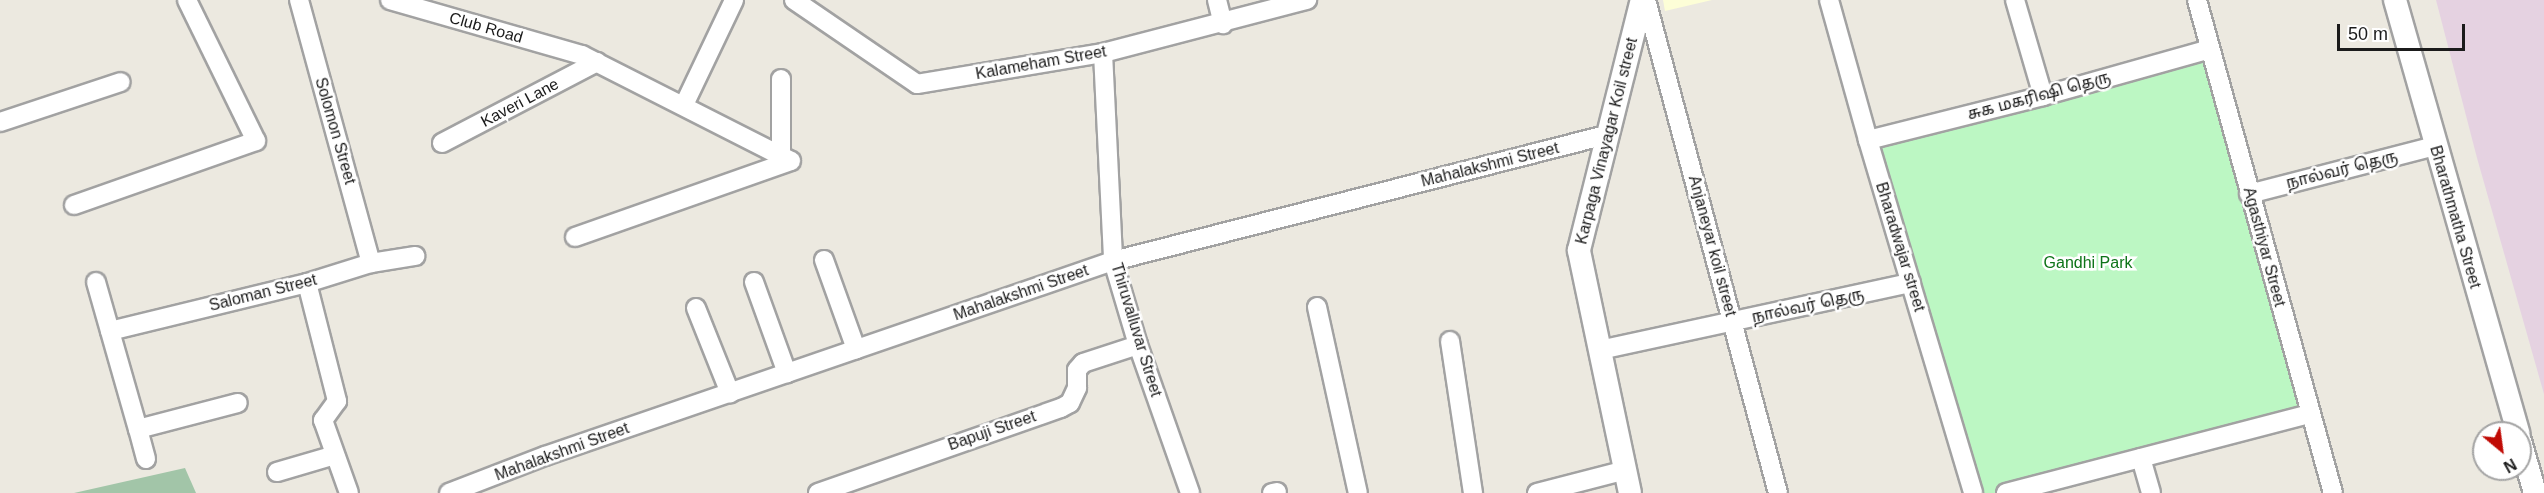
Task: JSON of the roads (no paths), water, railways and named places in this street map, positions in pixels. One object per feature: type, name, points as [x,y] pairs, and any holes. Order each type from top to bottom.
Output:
[{"type":"street","points":[[74,205],[256,141],[187,0]]},
{"type":"street","name":"Solomon Street","points":[[298,0],[372,262]]},
{"type":"street","name":"Club Road","points":[[390,0],[589,59],[684,105],[786,159]]},
{"type":"street","points":[[684,105],[734,0]]},
{"type":"street","name":"Kalameham Street","points":[[794,0],[917,84],[1102,53],[1223,24],[1307,0]]},
{"type":"street","points":[[1217,0],[1223,24]]},
{"type":"street","name":"Karpaga Vinayagar Koil street","points":[[1630,493],[1579,250],[1606,135],[1644,0]]},
{"type":"street","name":"Anjaneyar koil street","points":[[1644,0],[1778,493]]},
{"type":"street","name":"Bharadwajar street","points":[[1829,0],[1868,140],[1973,493]]},
{"type":"street","points":[[2015,0],[2043,96]]},
{"type":"street","name":"Agasthiyar Street","points":[[2197,0],[2332,493]]},
{"type":"street","name":"Bharathmatha Street","points":[[2395,0],[2515,421]]},
{"type":"street","name":"சுக மகரிஷி தெரு","points":[[1868,140],[2043,96],[2210,49]]},
{"type":"street","name":"Thiruvalluvar Street","points":[[1102,53],[1113,261],[1138,345],[1190,493]]},
{"type":"street","name":"Kaveri Lane","points":[[442,143],[589,59]]},
{"type":"street","points":[[575,237],[786,159],[781,79]]},
{"type":"street","points":[[0,122],[121,82]]},
{"type":"street","name":"Mahalakshmi Street","points":[[448,493],[545,456],[1113,261],[1606,135]]},
{"type":"street","name":"நால்வர் தெரு","points":[[2249,194],[2435,146]]},
{"type":"street","name":"Saloman Street","points":[[110,331],[307,283],[372,262],[415,256]]},
{"type":"street","points":[[824,260],[856,349]]},
{"type":"street","points":[[96,282],[146,459]]},
{"type":"street","points":[[754,282],[787,373]]},
{"type":"street","points":[[307,283],[337,401],[322,420],[349,493]]},
{"type":"street","name":"நால்வர் தெரு","points":[[1600,350],[1911,284]]},
{"type":"street","points":[[696,308],[730,393]]},
{"type":"street","points":[[1317,308],[1358,493]]},
{"type":"street","points":[[1450,341],[1473,493]]},
{"type":"street","name":"Bapuji Street","points":[[818,493],[1061,408],[1070,403],[1077,388],[1077,370],[1083,363],[1138,345]]},
{"type":"street","points":[[138,429],[238,403]]},
{"type":"street","points":[[2006,493],[2309,414]]},
{"type":"street","points":[[277,472],[335,455]]},
{"type":"street","points":[[2141,458],[2151,493]]},
{"type":"street","points":[[1538,493],[1626,470]]},
{"type":"park label","name":"Gandhi Park","points":[[2088,263]]}]
